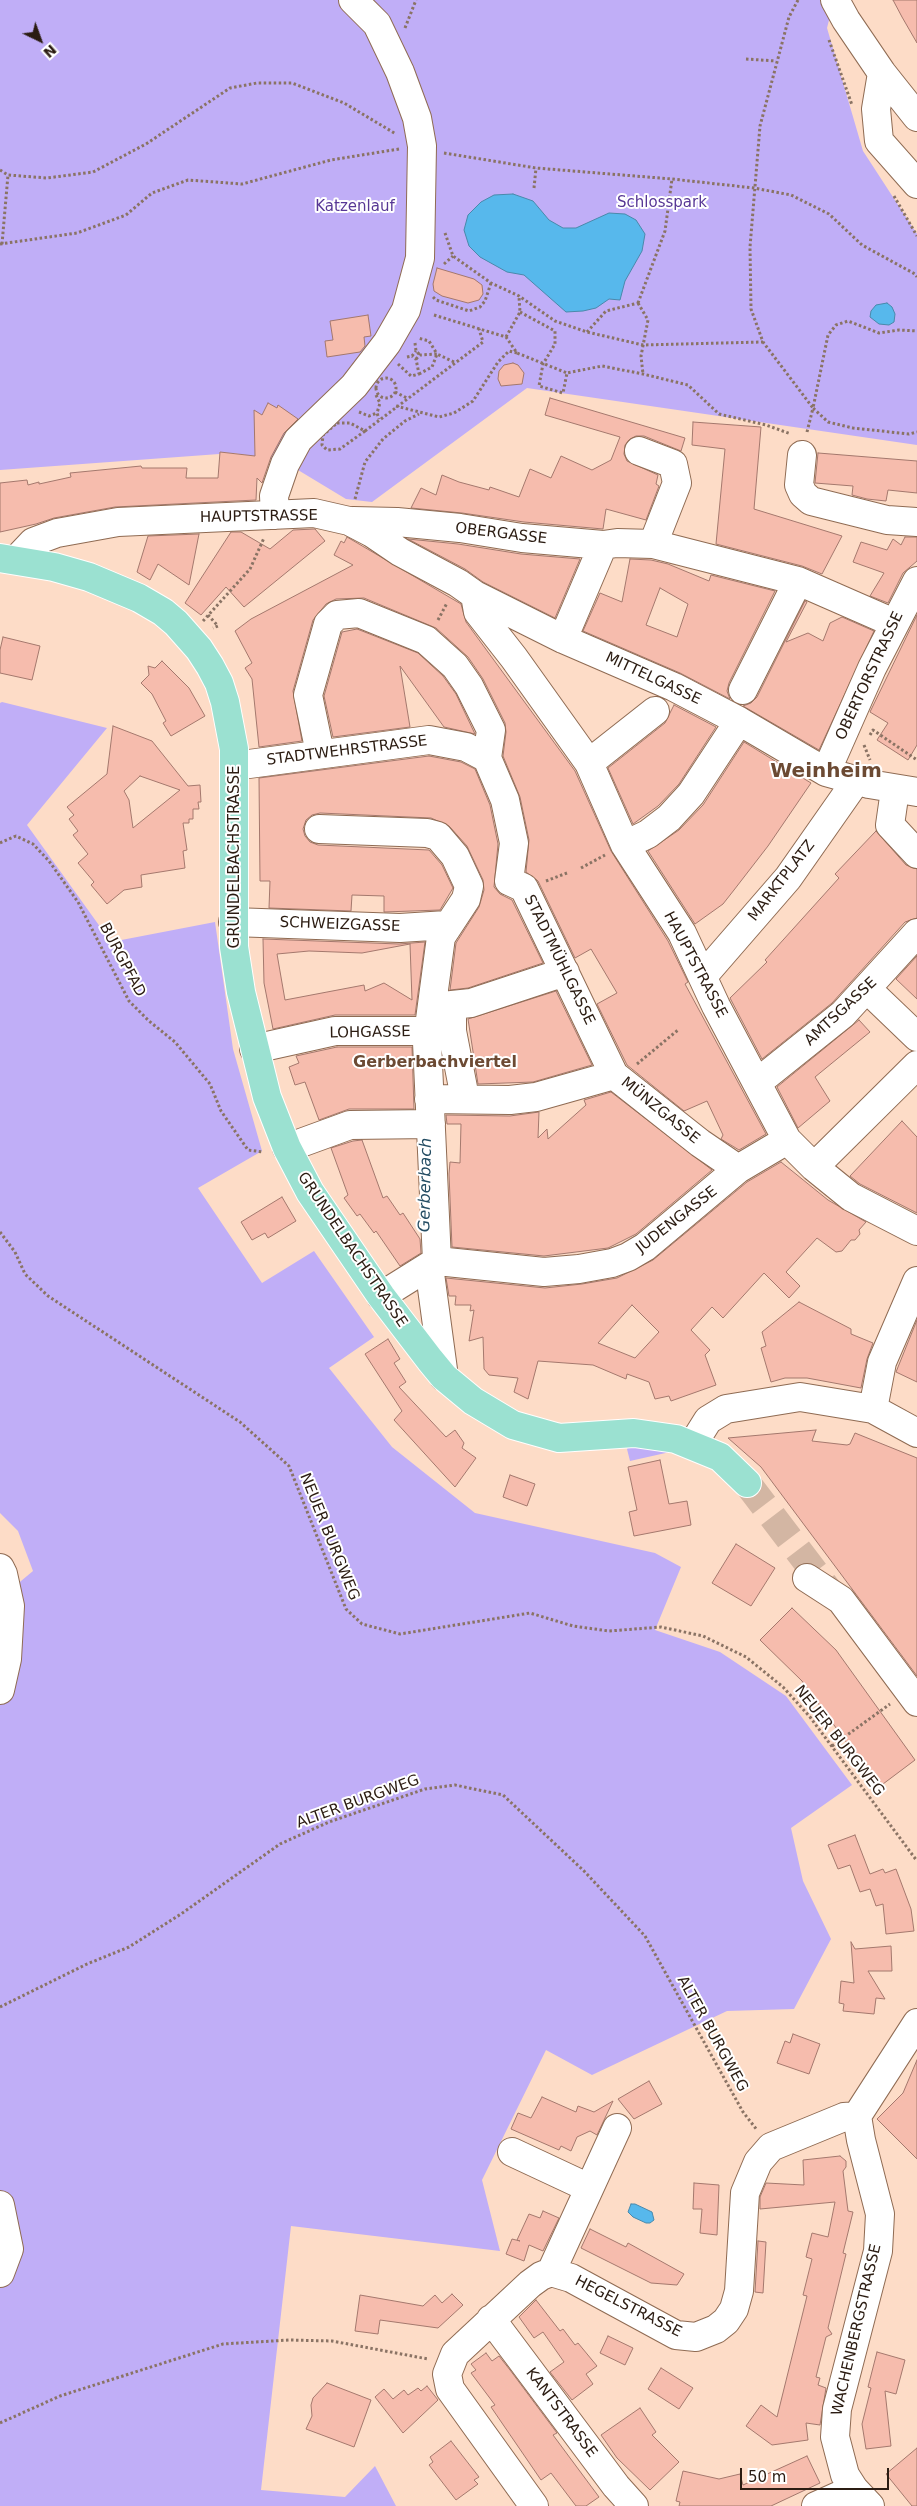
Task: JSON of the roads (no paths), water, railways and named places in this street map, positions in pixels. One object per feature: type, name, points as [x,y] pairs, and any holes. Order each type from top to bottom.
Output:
[{"type":"main road","name":"GRUNDELBACHSTRASSE","points":[[8,559],[54,567],[118,587],[150,604],[176,623],[199,649],[219,683],[231,727],[234,766],[232,922],[241,992],[267,1097],[286,1147],[310,1192],[381,1296],[444,1377],[484,1409],[528,1431],[559,1438],[575,1439],[634,1433],[676,1439],[693,1444],[720,1457],[747,1483]]},
{"type":"street","points":[[275,515],[274,496],[285,464],[298,440],[354,386],[400,322],[413,291],[422,241],[431,149],[396,64],[377,24],[354,0]]},
{"type":"street","points":[[835,0],[846,20],[882,73],[917,117]]},
{"type":"street","points":[[882,73],[876,109],[879,141],[917,184]]},
{"type":"street","points":[[804,447],[799,485],[803,494],[811,501],[887,520],[917,522]]},
{"type":"street","points":[[639,451],[673,464],[677,483],[653,544]]},
{"type":"street","name":"HAUPTSTRASSE","points":[[8,559],[33,542],[76,528],[118,522],[314,513],[349,521],[466,589],[478,612],[514,658],[589,763],[625,845],[682,933],[786,1140],[814,1167],[851,1197],[917,1231]]},
{"type":"street","name":"OBERGASSE","points":[[349,521],[397,522],[460,528],[522,538],[603,545],[617,543],[653,544],[798,581],[894,623]]},
{"type":"street","points":[[514,658],[552,633],[603,545]]},
{"type":"street","points":[[743,690],[798,581]]},
{"type":"street","name":"OBERTORSTRASSE","points":[[826,772],[894,623],[917,581]]},
{"type":"street","name":"MITTELGASSE","points":[[466,589],[552,633],[674,687],[739,721],[826,772],[862,769],[906,791]]},
{"type":"street","points":[[320,753],[308,695],[328,624],[337,615],[359,613],[426,640],[455,666],[487,719],[491,730],[487,758]]},
{"type":"street","points":[[589,763],[654,711]]},
{"type":"street","points":[[625,845],[648,834],[669,818],[691,794],[739,721]]},
{"type":"street","name":"STADTWEHRSTRASSE","points":[[234,766],[320,753],[429,740],[466,747],[487,758]]},
{"type":"street","name":"STADTMÜHLGASSE","points":[[487,758],[505,800],[514,843],[509,881],[524,888],[565,972],[623,1071]]},
{"type":"street","name":"MARKTPLATZ","points":[[703,976],[788,878],[862,769]]},
{"type":"street","points":[[906,791],[890,825],[917,854]]},
{"type":"street","points":[[319,829],[427,833],[438,836],[455,856],[469,886],[466,899],[447,925],[441,937],[438,1015],[430,1112],[433,1264],[444,1377]]},
{"type":"street","points":[[469,886],[509,881]]},
{"type":"street","name":"SCHWEIZGASSE","points":[[232,922],[400,928],[447,925]]},
{"type":"street","name":"AMTSGASSE","points":[[758,1082],[843,1014],[917,933]]},
{"type":"street","name":"LOHGASSE","points":[[254,1049],[335,1031],[438,1015],[565,972]]},
{"type":"street","points":[[867,989],[917,1037]]},
{"type":"street","points":[[438,1015],[452,1031],[465,1098]]},
{"type":"street","points":[[814,1167],[917,1065]]},
{"type":"street","name":"MÜNZGASSE","points":[[286,1147],[350,1125],[430,1112],[465,1098],[510,1100],[536,1097],[623,1071],[700,1143],[738,1169]]},
{"type":"street","name":"JUDENGASSE","points":[[433,1264],[544,1272],[579,1269],[612,1263],[628,1257],[665,1233],[738,1169],[786,1140]]},
{"type":"street","points":[[381,1296],[433,1264]]},
{"type":"street","points":[[873,1409],[882,1362],[917,1281]]},
{"type":"street","points":[[693,1444],[708,1420],[726,1409],[800,1397],[873,1409],[917,1433]]},
{"type":"street","points":[[0,1568],[10,1606],[7,1660],[0,1690]]},
{"type":"street","points":[[807,1578],[841,1600],[917,1702]]},
{"type":"street","points":[[857,2116],[917,2023]]},
{"type":"street","name":"HEGELSTRASSE","points":[[551,2272],[571,2278],[676,2335],[696,2337],[716,2329],[726,2321],[734,2308],[739,2291],[745,2193],[758,2162],[772,2147],[844,2118],[857,2116]]},
{"type":"street","name":"WACHENBERGSTRASSE","points":[[857,2116],[861,2140],[880,2214],[878,2251],[836,2420],[835,2437],[838,2457],[862,2498]]},
{"type":"street","points":[[534,2506],[450,2389],[447,2383],[450,2363],[463,2344],[536,2280],[551,2272],[617,2128]]},
{"type":"street","points":[[512,2152],[589,2188]]},
{"type":"street","points":[[0,2205],[9,2249],[0,2273]]},
{"type":"street","name":"KANTSTRASSE","points":[[491,2319],[616,2486],[634,2506]]},
{"type":"street","points":[[816,2506],[862,2498]]},
{"type":"water","points":[[513,194],[533,201],[549,220],[563,228],[576,228],[609,213],[625,214],[636,220],[645,234],[642,251],[625,281],[620,300],[609,299],[596,308],[566,312],[524,275],[507,272],[480,257],[469,246],[464,230],[468,215],[481,202],[494,195]]},
{"type":"water","points":[[887,303],[892,307],[895,314],[894,322],[889,325],[879,324],[870,317],[871,311],[876,305]]},
{"type":"water","points":[[631,2204],[652,2212],[654,2220],[646,2223],[633,2217],[628,2212]]},
{"type":"tunnel","points":[[747,1483],[832,1595]]},
{"type":"district","name":"Weinheim","points":[[826,772]]},
{"type":"district","name":"Gerberbachviertel","points":[[435,1063]]},
{"type":"park label","name":"Schlosspark","points":[[662,203]]},
{"type":"park label","name":"Katzenlauf","points":[[355,207]]},
{"type":"water label","name":"Gerberbach","points":[[426,1185]]}]
